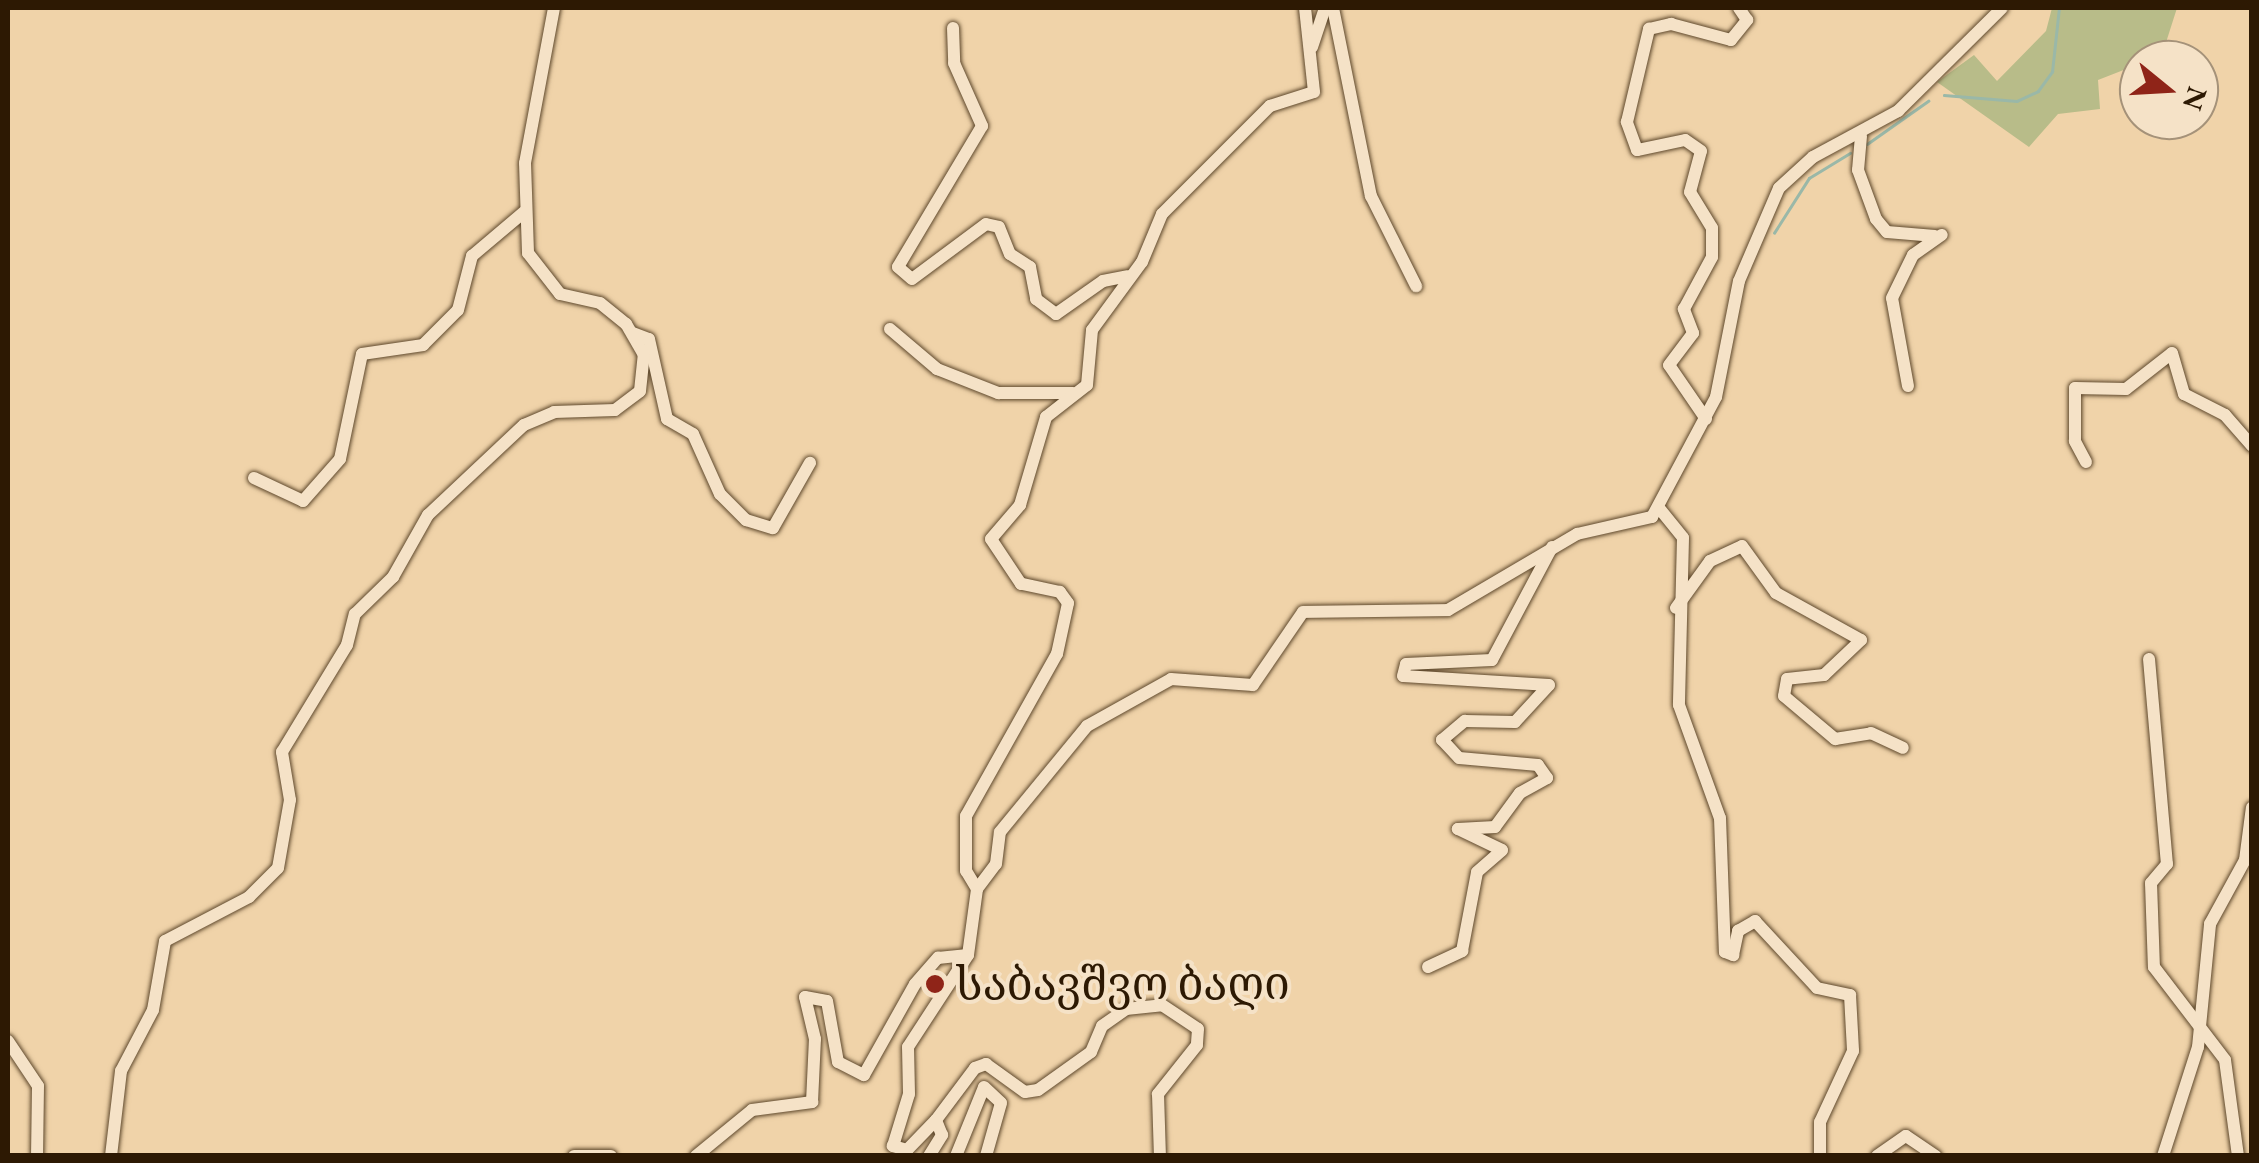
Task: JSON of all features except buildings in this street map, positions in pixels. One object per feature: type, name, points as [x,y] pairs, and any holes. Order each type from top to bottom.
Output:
[{"type":"street","points":[[111,1156],[121,1071],[153,1010],[166,941],[249,897],[278,868],[290,800],[282,752],[347,645],[355,614],[393,577],[445,496],[524,426],[554,412],[630,403],[644,364],[632,333],[600,303],[548,283],[528,253],[524,212],[530,124],[554,8]]},
{"type":"street","points":[[977,889],[966,871],[966,816],[1057,654],[1068,615],[1060,592],[1014,578],[991,539],[1020,505],[1046,417],[1080,393],[1092,330],[1131,275],[1172,202],[1270,106],[1311,96],[1305,8]]},
{"type":"street","points":[[1310,54],[1325,8]]},
{"type":"street","points":[[1333,8],[1371,196],[1416,286]]},
{"type":"street","points":[[1706,418],[1670,365],[1693,334],[1684,309],[1712,258],[1712,228],[1690,192],[1701,151],[1685,140],[1637,150],[1626,122],[1649,29],[1670,24],[1731,40],[1747,20],[1739,8]]},
{"type":"street","points":[[1160,1156],[1158,1094],[1197,1045],[1198,1030],[1162,1005],[1126,1009],[1102,1026],[1090,1052],[1038,1090],[1026,1092],[986,1064],[975,1068],[936,1120],[906,1150],[893,1146],[908,1094],[908,1047],[968,955],[977,889],[1017,805],[1107,712],[1171,679],[1253,685],[1304,612],[1448,610],[1552,547],[1659,508],[1706,418],[1739,281],[1779,188],[1813,157],[1861,136],[1956,61],[2002,8]]},
{"type":"street","points":[[954,28],[954,63],[982,126],[898,267],[912,279],[986,224],[998,227],[1010,254],[1030,268],[1036,299],[1056,314],[1103,281],[1131,275]]},
{"type":"street","points":[[1861,136],[1858,170],[1876,219],[1909,238],[1942,236],[1913,256],[1892,298],[1908,386]]},
{"type":"street","points":[[254,478],[303,501],[340,459],[362,354],[423,345],[458,310],[472,256],[524,212]]},
{"type":"street","points":[[890,329],[937,369],[998,393],[1080,393]]},
{"type":"street","points":[[632,333],[650,338],[666,418],[692,434],[720,494],[746,520],[773,528],[810,463]]},
{"type":"street","points":[[2086,462],[2075,441],[2075,388],[2126,390],[2172,353],[2184,394],[2225,415],[2252,446]]},
{"type":"street","points":[[1659,508],[1682,538],[1675,610],[1679,706],[1720,818],[1726,952],[1733,956],[1738,931],[1755,921],[1817,988],[1850,995],[1852,1051],[1820,1122],[1820,1156]]},
{"type":"street","points":[[1675,610],[1710,561],[1742,546],[1776,593],[1851,626],[1861,640],[1824,675],[1788,679],[1784,696],[1835,739],[1871,733],[1903,748]]},
{"type":"street","points":[[1428,967],[1462,952],[1476,872],[1502,850],[1458,828],[1495,827],[1520,793],[1547,778],[1538,765],[1459,758],[1442,740],[1464,720],[1515,722],[1549,685],[1424,682],[1403,676],[1406,664],[1492,660],[1509,618],[1554,558],[1552,547]]},
{"type":"street","points":[[2149,659],[2167,864],[2151,882],[2154,968],[2198,1021],[2230,1074],[2238,1156]]},
{"type":"street","points":[[2163,1156],[2198,1021],[2210,924],[2245,860],[2252,807]]},
{"type":"street","points":[[696,1156],[752,1110],[812,1102],[815,1039],[805,997],[827,1002],[838,1062],[864,1075],[914,984],[938,958],[968,955]]},
{"type":"street","points":[[8,1041],[38,1086],[37,1156]]},
{"type":"street","points":[[956,1156],[984,1087],[1001,1103],[986,1156]]},
{"type":"street","points":[[929,1156],[942,1134],[936,1120]]},
{"type":"street","points":[[1877,1156],[1906,1136],[1936,1156]]},
{"type":"street","points":[[574,1156],[611,1156]]},
{"type":"green space","points":[[2052,8],[2177,8],[2167,40],[2119,40],[2119,72],[2098,80],[2100,109],[2058,114],[2029,147],[1937,82],[1974,55],[1997,81],[2046,31]]},
{"type":"waterway","points":[[1944,95],[2017,101],[2038,91],[2052,72],[2059,8]]},
{"type":"waterway","points":[[1867,144],[1928,101]]},
{"type":"waterway","points":[[1774,233],[1809,178],[1850,153]]},
{"type":"place","name":"საბავშვო ბაღი","points":[[935,984]]}]
